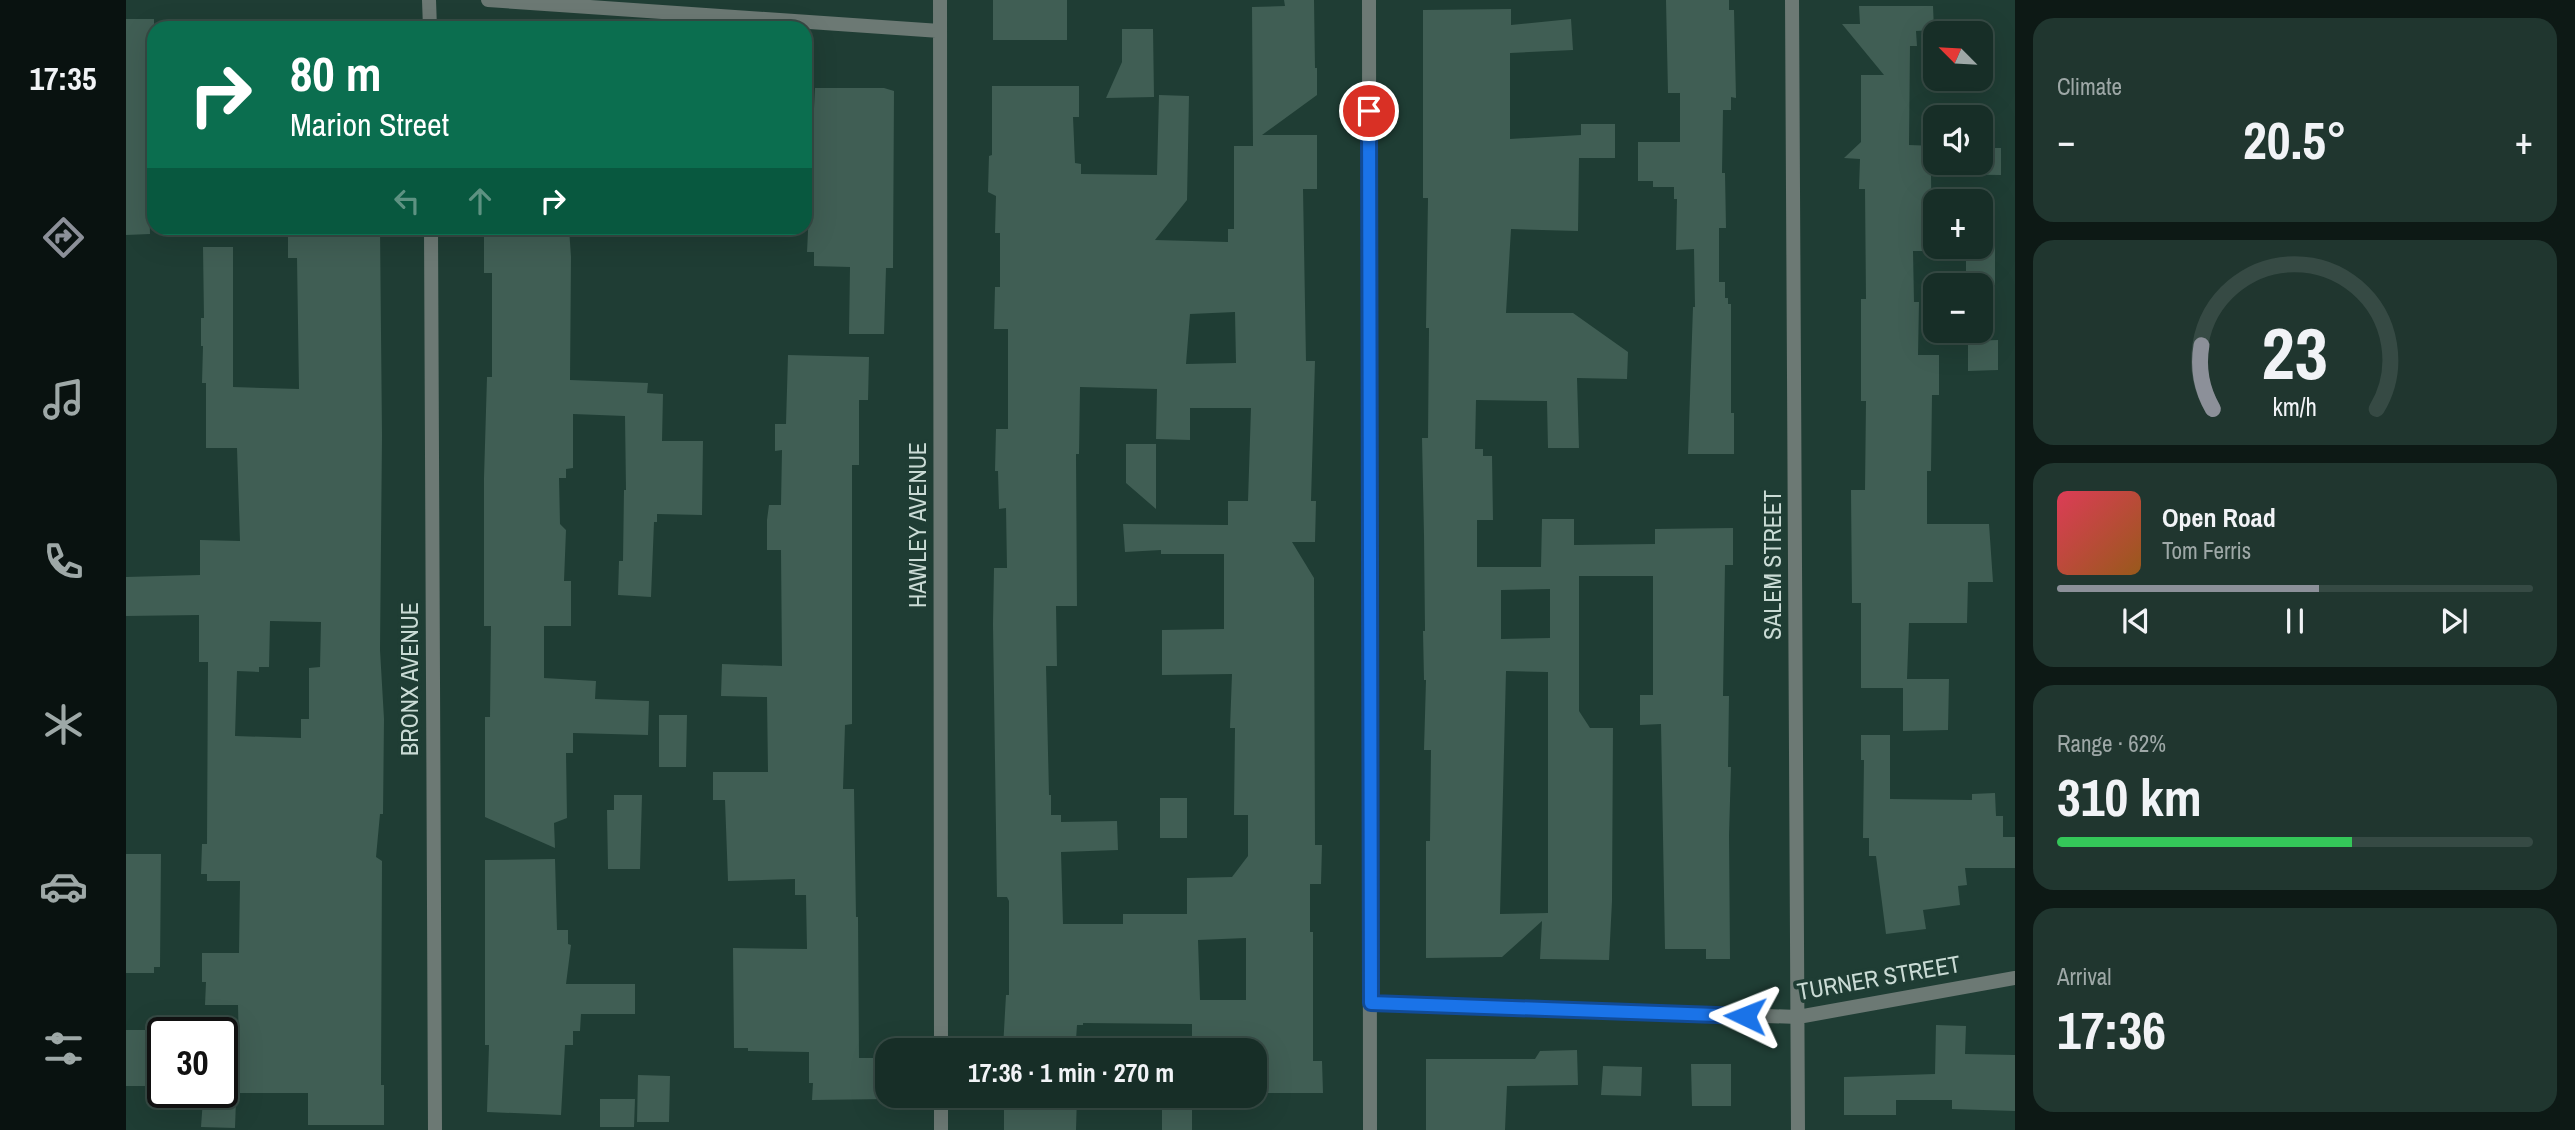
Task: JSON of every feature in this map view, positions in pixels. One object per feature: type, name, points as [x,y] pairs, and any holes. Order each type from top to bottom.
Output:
[{"type":"street","points":[[429,0],[430,21]]},
{"type":"street","points":[[488,0],[794,21]]},
{"type":"street","name":"HAWLEY AVENUE","points":[[940,0],[941,1038]]},
{"type":"street","points":[[1368,0],[1370,1130]]},
{"type":"street","name":"SALEM STREET","points":[[1792,0],[1798,1130]]},
{"type":"street","points":[[812,22],[940,31]]},
{"type":"street","name":"BRONX AVENUE","points":[[430,235],[435,1130]]},
{"type":"street","name":"TURNER STREET","points":[[1371,1003],[1798,1017],[2015,978]]},
{"type":"street","points":[[941,1108],[941,1130]]},
{"type":"building","points":[[993,0],[1067,0],[1067,40],[993,40]]},
{"type":"building","points":[[1284,0],[1314,0],[1317,95],[1262,135],[1317,135],[1317,189],[1303,189],[1306,361],[1315,361],[1311,501],[1316,501],[1315,542],[1292,542],[1314,578],[1315,845],[1322,845],[1321,884],[1310,884],[1310,932],[1313,932],[1313,1061],[1322,1061],[1323,1093],[1267,1093],[1267,1038],[1192,1038],[1192,1024],[1083,1023],[1077,1025],[1076,1038],[1004,1038],[1006,995],[1009,995],[1009,901],[1007,897],[997,897],[993,624],[994,568],[1007,568],[1006,508],[999,509],[998,471],[995,471],[996,429],[1008,429],[1008,329],[994,329],[995,287],[1000,287],[1000,233],[995,233],[996,196],[988,192],[989,156],[992,155],[992,86],[1079,86],[1079,117],[1073,117],[1075,163],[1081,164],[1081,174],[1157,175],[1159,95],[1189,96],[1187,200],[1155,240],[1228,242],[1228,229],[1234,229],[1234,146],[1253,146],[1252,7],[1285,6]],"holes":[[[1235,312],[1236,363],[1186,364],[1190,314]],[[1080,387],[1157,389],[1156,439],[1190,440],[1190,408],[1251,408],[1248,501],[1228,501],[1228,525],[1123,524],[1125,552],[1161,550],[1161,554],[1224,554],[1224,629],[1162,630],[1162,675],[1232,674],[1230,728],[1235,728],[1234,815],[1248,815],[1248,856],[1232,877],[1187,878],[1187,914],[1123,914],[1123,924],[1063,924],[1061,852],[1118,850],[1117,821],[1061,822],[1061,815],[1051,815],[1049,795],[1046,666],[1057,666],[1056,606],[1077,606],[1076,454],[1079,454]],[[1246,938],[1246,1000],[1200,1000],[1198,940]]]},
{"type":"building","points":[[1666,0],[1729,0],[1729,10],[1734,10],[1736,98],[1731,97],[1731,110],[1723,110],[1722,173],[1725,173],[1726,228],[1719,228],[1719,282],[1725,282],[1725,298],[1728,298],[1728,304],[1731,304],[1731,413],[1734,413],[1734,454],[1688,454],[1695,307],[1694,249],[1676,250],[1677,199],[1674,199],[1674,187],[1653,187],[1653,181],[1638,181],[1638,142],[1680,142],[1680,93],[1668,93]]},
{"type":"building","points":[[1859,6],[1933,6],[1934,21],[1923,21],[1923,31],[1916,31],[1917,46],[1910,46],[1909,145],[1923,146],[1923,175],[1931,175],[1931,189],[1923,189],[1923,251],[1913,251],[1914,302],[1919,302],[1918,355],[1939,355],[1939,395],[1932,395],[1927,524],[1989,524],[1993,582],[1968,582],[1967,623],[1909,623],[1907,679],[1949,679],[1948,730],[1903,731],[1903,688],[1861,688],[1861,603],[1852,603],[1851,490],[1865,490],[1866,401],[1861,401],[1861,299],[1866,299],[1865,189],[1859,189],[1860,159],[1844,158],[1861,142],[1861,75],[1884,75],[1842,24],[1860,24]]},
{"type":"building","points":[[1511,9],[1511,25],[1571,19],[1573,50],[1510,53],[1510,139],[1581,135],[1581,124],[1615,124],[1615,158],[1579,158],[1578,231],[1511,229],[1506,313],[1573,313],[1628,352],[1627,379],[1577,378],[1579,448],[1548,448],[1547,401],[1476,400],[1475,449],[1483,449],[1483,456],[1492,456],[1493,520],[1477,520],[1477,567],[1541,567],[1542,519],[1574,519],[1574,545],[1655,544],[1655,529],[1733,528],[1733,565],[1725,565],[1723,696],[1729,696],[1728,767],[1731,767],[1730,959],[1706,959],[1706,949],[1665,949],[1661,724],[1640,725],[1640,695],[1653,695],[1653,576],[1579,576],[1579,711],[1590,728],[1613,728],[1609,960],[1540,959],[1542,921],[1502,957],[1426,958],[1426,841],[1430,841],[1431,750],[1424,750],[1426,680],[1423,631],[1422,438],[1428,438],[1429,328],[1426,328],[1428,198],[1423,198],[1423,10]],"holes":[[[1550,589],[1550,638],[1501,639],[1501,590]],[[1506,671],[1548,672],[1548,913],[1500,914]]]},
{"type":"building","points":[[126,19],[154,19],[147,21],[147,234],[126,235]]},
{"type":"building","points":[[1122,29],[1153,29],[1154,97],[1106,98],[1122,62]]},
{"type":"building","points":[[815,88],[884,88],[894,91],[893,268],[886,268],[884,334],[849,334],[850,267],[814,266],[814,252],[807,252],[808,235],[812,235]]},
{"type":"building","points":[[1993,148],[2001,148],[2001,175],[1993,175]]},
{"type":"building","points":[[1995,232],[1995,285],[1993,273],[1966,273],[1966,259],[1993,259]]},
{"type":"building","points":[[288,235],[380,235],[380,650],[384,719],[383,814],[380,814],[376,857],[382,861],[381,1085],[384,1085],[384,1125],[308,1125],[308,1093],[240,1093],[238,1005],[205,1005],[206,982],[202,982],[202,953],[239,953],[240,881],[207,881],[207,874],[201,874],[202,844],[207,844],[208,662],[199,662],[199,615],[126,616],[126,577],[200,575],[200,540],[240,541],[237,448],[206,448],[206,383],[202,383],[201,346],[201,318],[204,318],[203,247],[233,247],[233,387],[299,389],[297,258],[288,258]],"holes":[[[270,621],[321,622],[320,667],[309,668],[309,719],[301,719],[301,738],[235,736],[237,671],[259,672],[259,667],[269,667]]]},
{"type":"building","points":[[484,235],[569,235],[570,380],[648,383],[647,393],[663,394],[662,441],[703,441],[702,515],[657,514],[657,522],[654,522],[651,597],[618,595],[619,561],[623,561],[626,490],[625,416],[573,414],[573,468],[566,469],[566,478],[559,478],[560,524],[566,530],[564,581],[571,581],[571,626],[544,626],[544,678],[596,681],[595,699],[649,701],[648,735],[573,733],[573,753],[566,753],[567,818],[554,823],[555,848],[485,817],[485,717],[490,717],[491,626],[484,626],[484,478],[487,377],[492,377],[492,273],[484,273]]},
{"type":"building","points":[[1993,340],[1998,340],[1998,370],[1968,371],[1968,343],[1993,343]]},
{"type":"building","points":[[788,355],[869,357],[868,400],[859,400],[859,465],[852,465],[852,724],[845,725],[843,789],[854,789],[859,1058],[875,1058],[875,1099],[812,1100],[809,1052],[748,1051],[748,1048],[734,1048],[733,948],[807,949],[806,895],[795,895],[795,879],[728,881],[725,800],[713,800],[713,772],[768,772],[767,697],[721,696],[722,664],[782,666],[781,550],[767,550],[767,520],[769,505],[781,505],[782,450],[775,451],[775,424],[786,424]]},
{"type":"building","points":[[1126,444],[1156,444],[1156,509],[1126,483]]},
{"type":"building","points":[[659,715],[687,715],[686,767],[659,767]]},
{"type":"building","points":[[1861,735],[1890,735],[1890,799],[1972,800],[1972,794],[1995,793],[1996,816],[2003,816],[2003,837],[2015,837],[2015,868],[1965,868],[1967,885],[1958,886],[1960,905],[1923,910],[1926,929],[1886,934],[1876,856],[1869,856],[1869,838],[1863,838],[1864,760],[1861,760]]},
{"type":"building","points":[[614,795],[642,795],[640,869],[608,869],[607,810],[614,810]]},
{"type":"building","points":[[1160,798],[1187,798],[1187,838],[1160,838]]},
{"type":"building","points":[[126,854],[161,854],[160,967],[154,967],[154,973],[126,973]]},
{"type":"building","points":[[555,859],[557,930],[568,930],[568,944],[571,945],[566,984],[635,984],[635,1014],[581,1014],[580,1031],[573,1031],[573,1045],[565,1045],[561,1115],[487,1112],[489,1045],[485,1045],[485,860]]},
{"type":"building","points":[[1936,1025],[1966,1026],[1965,1054],[2015,1055],[2015,1111],[1952,1109],[1952,1100],[1896,1100],[1896,1115],[1844,1115],[1844,1077],[1935,1074]]},
{"type":"building","points":[[126,1030],[147,1030],[147,1086],[126,1086]]},
{"type":"building","points":[[1577,1050],[1578,1085],[1507,1086],[1505,1130],[1426,1130],[1426,1059],[1535,1059],[1540,1051]]},
{"type":"building","points":[[1691,1064],[1731,1064],[1731,1106],[1692,1106]]},
{"type":"building","points":[[1603,1066],[1642,1067],[1641,1096],[1601,1095]]},
{"type":"building","points":[[638,1075],[670,1076],[669,1122],[637,1122]]},
{"type":"building","points":[[600,1099],[635,1099],[634,1127],[600,1127]]},
{"type":"building","points":[[202,1108],[236,1108],[235,1128],[201,1127]]},
{"type":"building","points":[[1004,1108],[1077,1108],[1076,1130],[1004,1130]]},
{"type":"building","points":[[1162,1108],[1192,1108],[1192,1130],[1162,1130]]},
{"type":"route","points":[[1369,111],[1371,1003],[1745,1016]]}]
